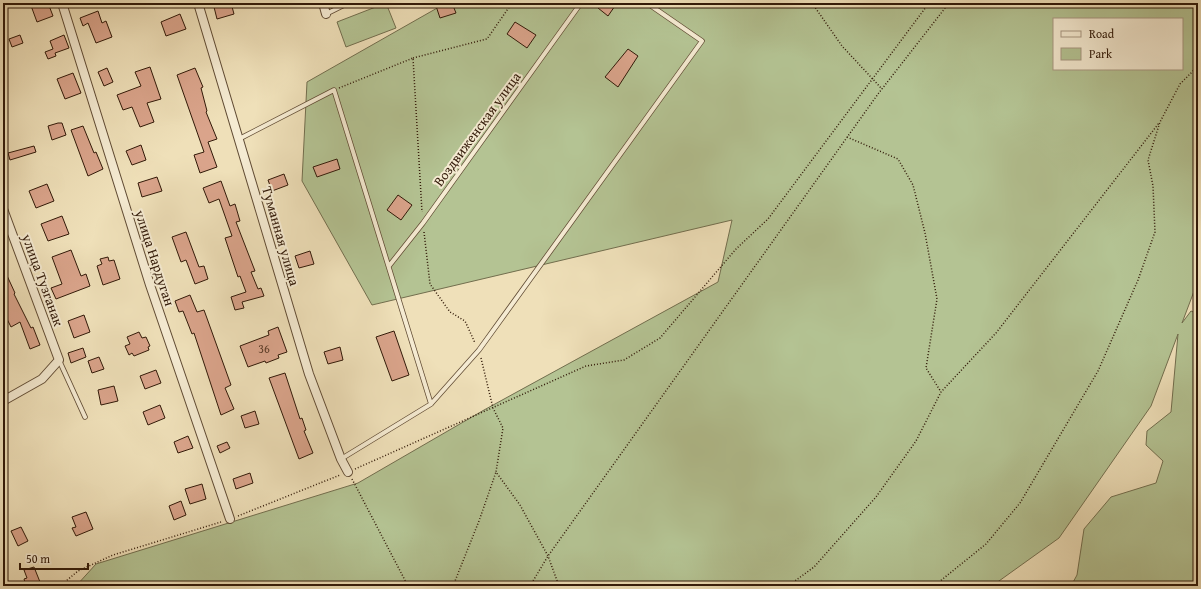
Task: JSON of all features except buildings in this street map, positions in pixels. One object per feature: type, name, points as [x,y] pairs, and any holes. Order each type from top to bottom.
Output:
[{"type":"street","name":"улица Нардуган","points":[[62,3],[150,285],[230,519]]},
{"type":"street","name":"Туманная улица","points":[[198,3],[310,374],[341,459],[348,472]]},
{"type":"street","points":[[323,3],[326,14]]},
{"type":"street","name":"улица Тузганак","points":[[3,209],[59,360]]},
{"type":"street","points":[[3,401],[42,379],[59,360]]},
{"type":"lane","points":[[326,14],[348,3]]},
{"type":"lane","name":"Воздвиженская улица","points":[[389,266],[422,223],[581,3]]},
{"type":"lane","points":[[341,459],[431,404],[479,350],[702,41],[647,3]]},
{"type":"lane","points":[[238,139],[334,90],[431,404]]},
{"type":"lane","points":[[59,360],[85,417]]},
{"type":"path","points":[[334,90],[413,58],[486,39],[512,3]]},
{"type":"path","points":[[812,3],[842,46],[882,89]]},
{"type":"path","points":[[60,586],[78,571],[113,556],[230,519],[348,472],[586,366],[624,360],[660,338],[736,249],[768,219],[929,3]]},
{"type":"path","points":[[530,586],[548,556],[847,137],[882,89],[949,3]]},
{"type":"path","points":[[413,58],[422,223],[426,242],[430,284],[450,312],[465,320],[479,350],[493,408],[503,428],[496,472],[479,521],[453,586]]},
{"type":"path","points":[[788,586],[814,567],[876,497],[916,441],[941,392],[996,333],[1160,122],[1180,84],[1198,66]]},
{"type":"path","points":[[934,586],[986,544],[1020,503],[1098,371],[1138,280],[1155,232],[1153,186],[1148,160],[1160,122]]},
{"type":"path","points":[[847,137],[898,158],[913,185],[925,233],[937,299],[926,368],[941,392]]},
{"type":"path","points":[[348,472],[408,586]]},
{"type":"path","points":[[496,472],[520,505],[548,556],[559,586]]},
{"type":"green space","points":[[386,3],[396,28],[346,47],[337,22]]},
{"type":"green space","points":[[446,3],[1198,3],[1198,267],[1196,286],[1182,323],[1191,311],[1198,314],[1198,586],[1071,586],[1077,575],[1084,529],[1111,497],[1156,483],[1163,461],[1146,445],[1147,431],[1171,412],[1178,334],[1151,406],[1059,538],[992,586],[76,586],[96,564],[358,483],[484,410],[718,282],[732,220],[372,305],[302,181],[307,82]]}]
